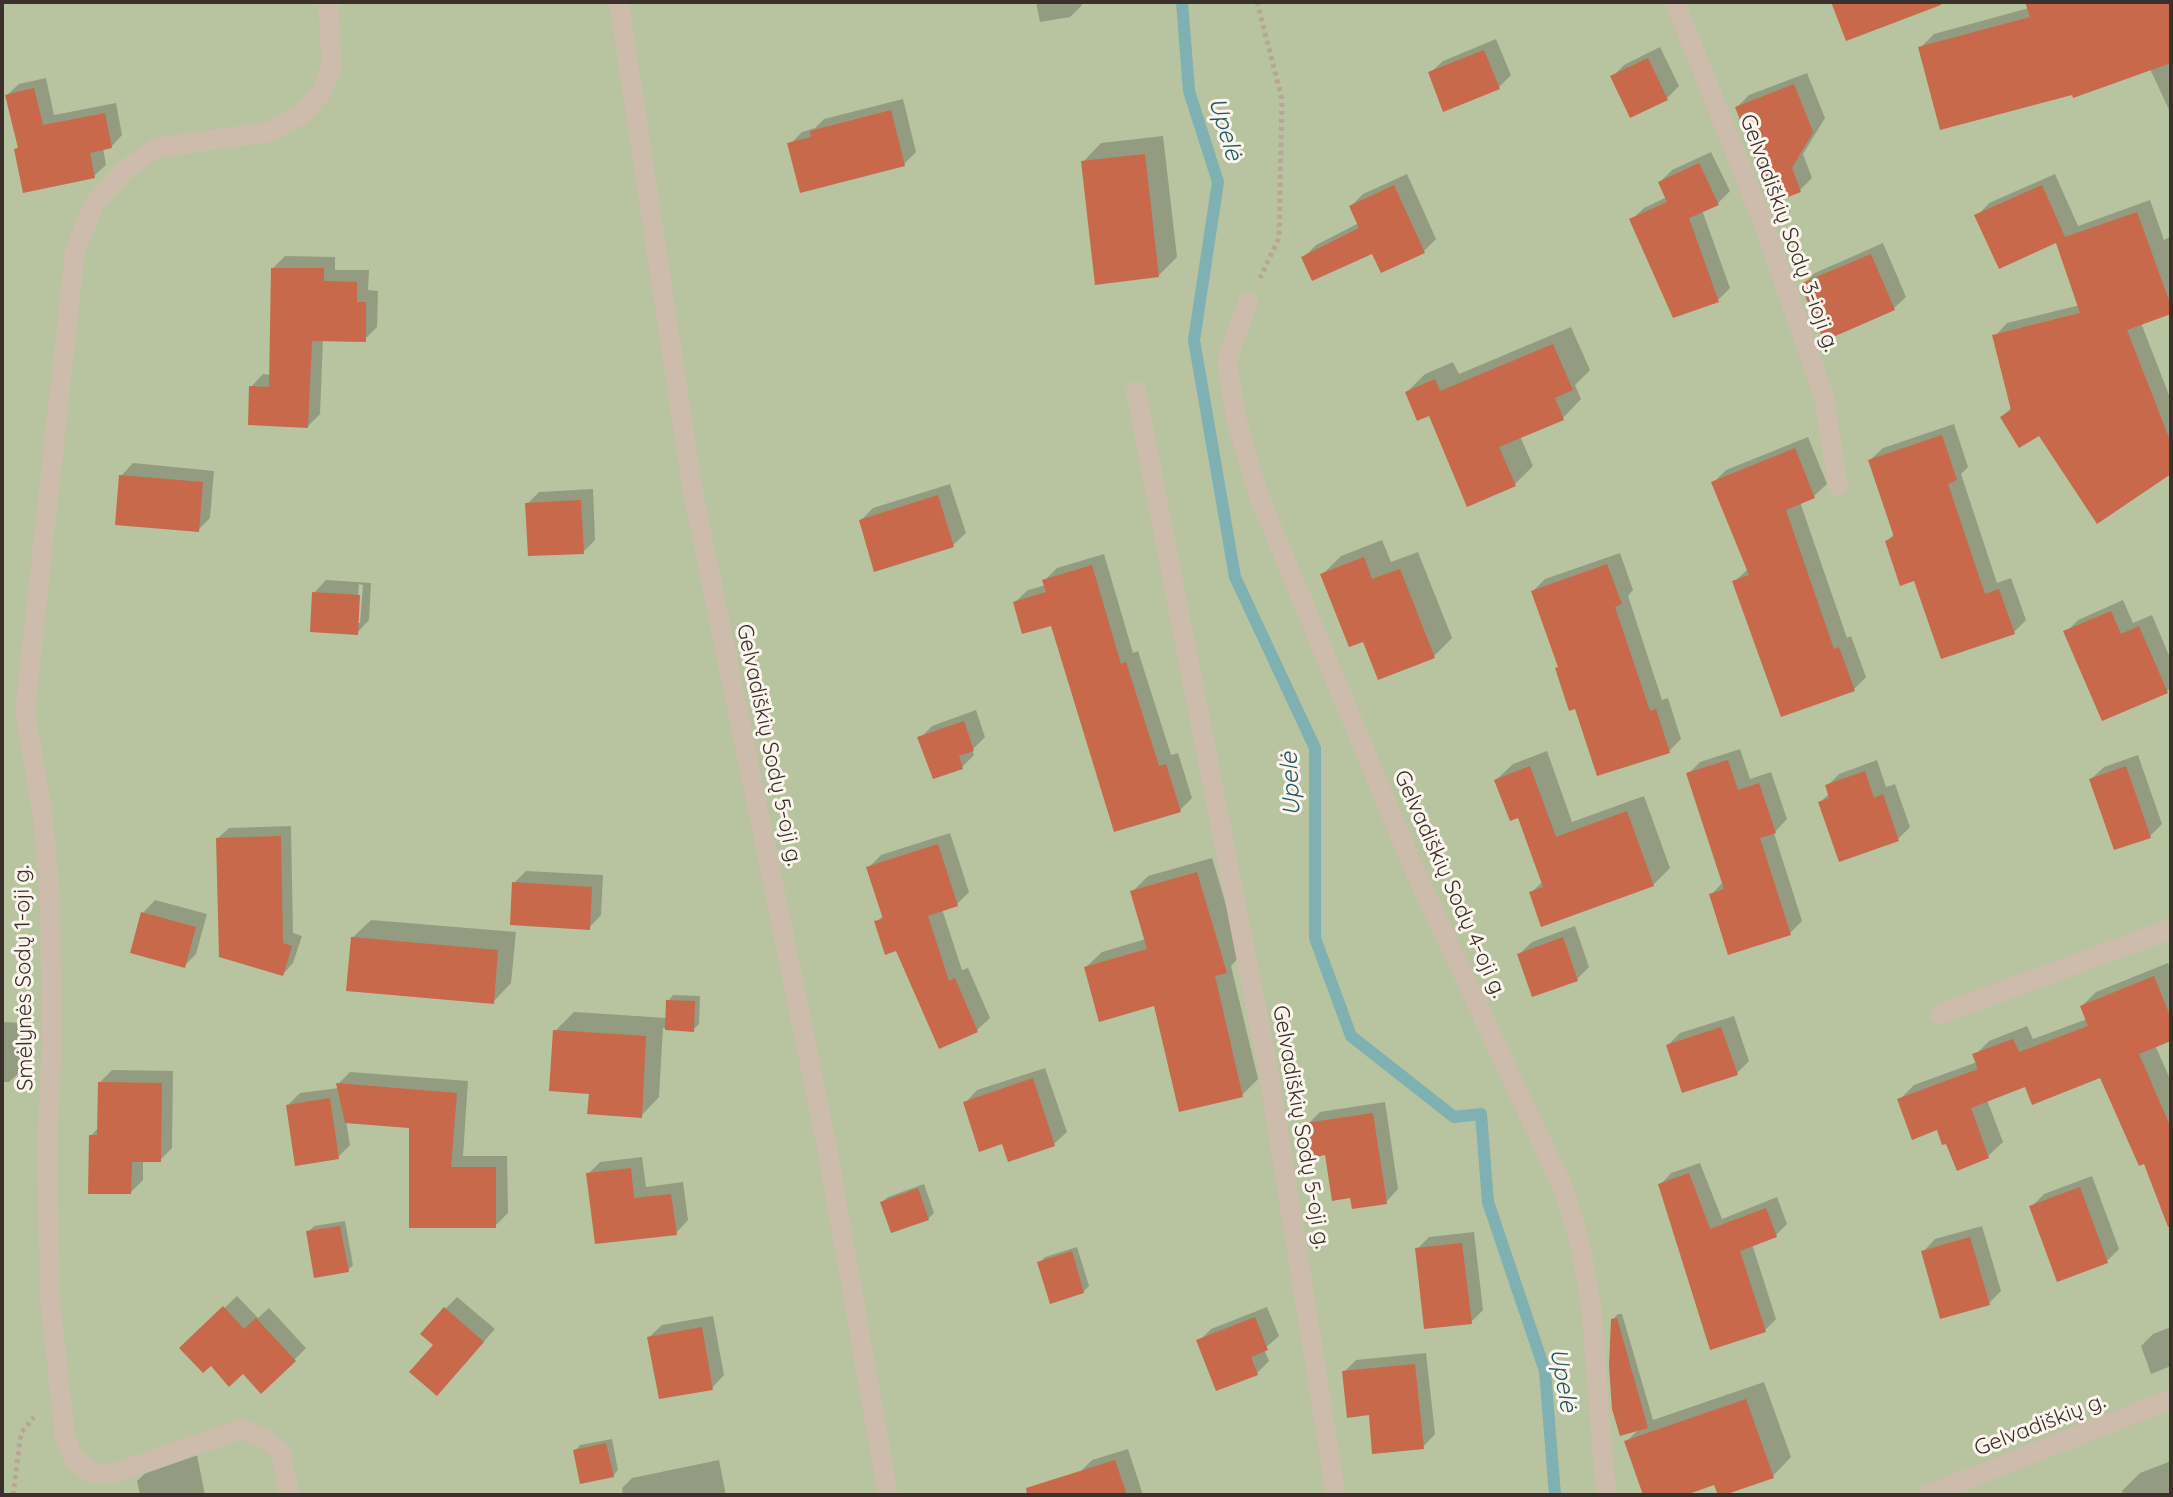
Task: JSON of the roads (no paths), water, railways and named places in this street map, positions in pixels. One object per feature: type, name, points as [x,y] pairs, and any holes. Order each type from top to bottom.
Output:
[{"type":"street","name":"Smėlynės Sodų 1-oji g.","points":[[289,1495],[281,1452],[265,1439],[242,1429],[113,1474],[92,1473],[74,1459],[65,1437],[50,1299],[47,1148],[52,1042],[50,898],[43,815],[25,712],[75,251],[95,203],[126,169],[157,148],[269,132],[302,114],[321,93],[332,67],[328,2]]},
{"type":"street","name":"Gelvadiškių Sodų 5-oji g.","points":[[619,2],[693,492],[827,1147],[888,1495]]},
{"type":"street","name":"Gelvadiškių Sodų 3-ioji g.","points":[[1675,2],[1763,222],[1824,397],[1838,486]]},
{"type":"street","name":"Gelvadiškių Sodų 4-oji g.","points":[[1248,302],[1227,360],[1236,418],[1258,494],[1415,871],[1564,1190],[1580,1244],[1591,1305],[1606,1495]]},
{"type":"street","name":"Gelvadiškių Sodų 5-oji g.","points":[[1136,391],[1269,1074],[1336,1495]]},
{"type":"street","points":[[1941,1014],[2171,929]]},
{"type":"street","name":"Gelvadiškių g.","points":[[1927,1495],[1958,1489],[2171,1399]]},
{"type":"waterway","name":"Upelė","points":[[1182,2],[1189,91],[1218,182],[1194,340],[1235,577],[1315,748],[1315,938],[1351,1036],[1454,1117],[1481,1114],[1488,1202],[1545,1371],[1555,1495]]}]
